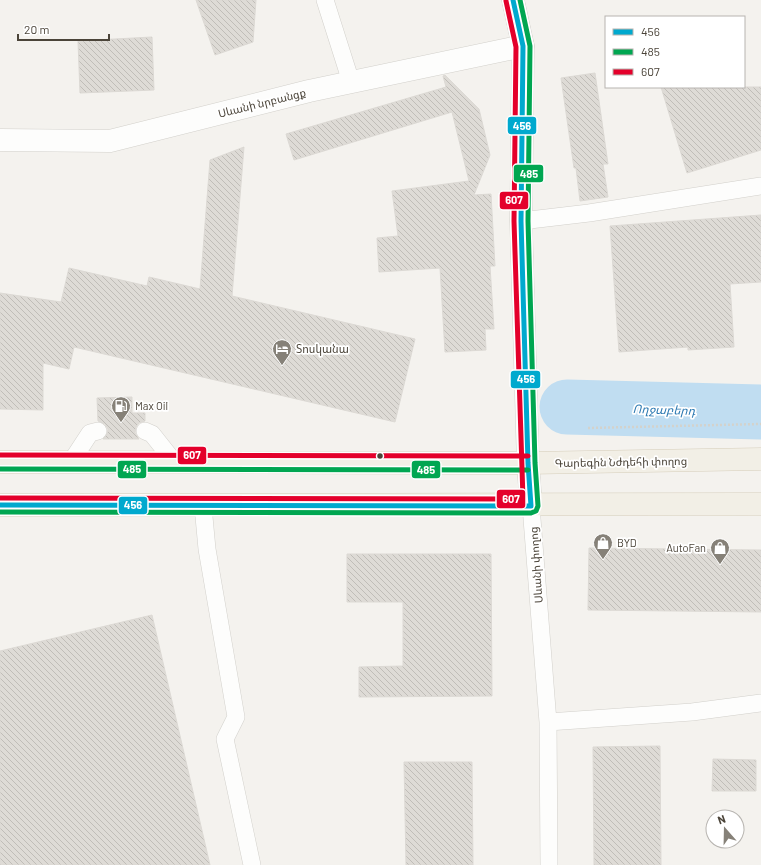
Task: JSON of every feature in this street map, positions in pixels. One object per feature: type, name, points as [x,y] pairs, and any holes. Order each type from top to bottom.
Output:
[{"type":"main road","name":"Գարեգին Նժդեհի փողոց","points":[[0,462],[528,463],[761,459]]},
{"type":"main road","points":[[0,505],[531,506],[761,504]]},
{"type":"street","name":"Սևանի փողոց","points":[[513,0],[523,46],[521,221],[528,463],[531,506]]},
{"type":"street","name":"Սևանի նրբանցք","points":[[0,140],[110,141],[308,91],[523,46]]},
{"type":"lane","points":[[325,0],[351,82]]},
{"type":"lane","points":[[521,221],[589,214],[761,186]]},
{"type":"lane","points":[[71,462],[90,433],[98,431]]},
{"type":"lane","points":[[145,431],[152,434],[175,463]]},
{"type":"lane","points":[[203,506],[208,549],[236,717],[225,739],[252,865]]},
{"type":"lane","name":"Սևանի փողոց","points":[[531,506],[548,722],[548,865]]},
{"type":"lane","points":[[548,722],[692,712],[761,703]]},
{"type":"path","points":[[588,428],[761,424]]},
{"type":"building","points":[[196,0],[256,0],[253,42],[215,55]]},
{"type":"building","points":[[152,37],[154,90],[80,93],[78,41]]},
{"type":"building","points":[[595,73],[608,164],[603,164],[608,197],[580,201],[561,78]]},
{"type":"building","points":[[445,75],[479,109],[490,155],[474,195],[491,194],[495,266],[490,266],[494,329],[485,329],[486,350],[445,352],[440,268],[379,272],[377,238],[398,236],[392,191],[469,181],[452,112],[294,160],[286,134],[446,87],[443,76]]},
{"type":"building","points":[[761,87],[761,150],[687,173],[661,88]]},
{"type":"building","points":[[244,147],[232,296],[415,339],[395,422],[74,347],[69,369],[43,363],[43,410],[0,409],[0,293],[61,302],[69,268],[147,286],[149,277],[200,289],[210,160]]},
{"type":"building","points":[[761,215],[761,282],[730,284],[734,347],[688,350],[688,347],[619,352],[610,226]]},
{"type":"building","name":"Max Oil","points":[[132,397],[132,413],[145,413],[145,421],[139,423],[136,427],[135,433],[139,439],[103,439],[107,434],[108,429],[105,424],[98,421],[97,398]]},
{"type":"building","points":[[589,548],[761,550],[761,612],[588,610]]},
{"type":"building","points":[[347,554],[491,554],[492,696],[359,697],[359,667],[403,666],[403,602],[347,602]]},
{"type":"building","points":[[152,615],[210,865],[0,865],[0,651]]},
{"type":"building","points":[[660,746],[661,865],[594,865],[593,747]]},
{"type":"building","points":[[713,759],[756,760],[756,791],[712,791]]},
{"type":"building","points":[[404,762],[472,762],[473,865],[406,865]]},
{"type":"waterway","name":"Ողջաբերդ","points":[[567,407],[761,412]]},
{"type":"transit line","name":"456","points":[[513,0],[523,46],[521,221],[528,463],[531,506]]},
{"type":"transit line","name":"485","points":[[0,512],[531,513],[536,511],[538,506],[535,463],[528,221],[530,46],[520,0]]},
{"type":"transit line","name":"607","points":[[0,498],[523,499],[514,221],[516,47],[506,1]]},
{"type":"transit line","name":"607","points":[[0,455],[528,456]]},
{"type":"transit line","name":"485","points":[[0,469],[528,470]]},
{"type":"transit line","name":"456","points":[[0,505],[531,506]]},
{"type":"place","name":"Տոսկանա","points":[[282,366]]},
{"type":"place","name":"Max Oil","points":[[121,423]]},
{"type":"place","name":"BYD","points":[[603,560]]},
{"type":"place","name":"AutoFan","points":[[720,565]]}]
